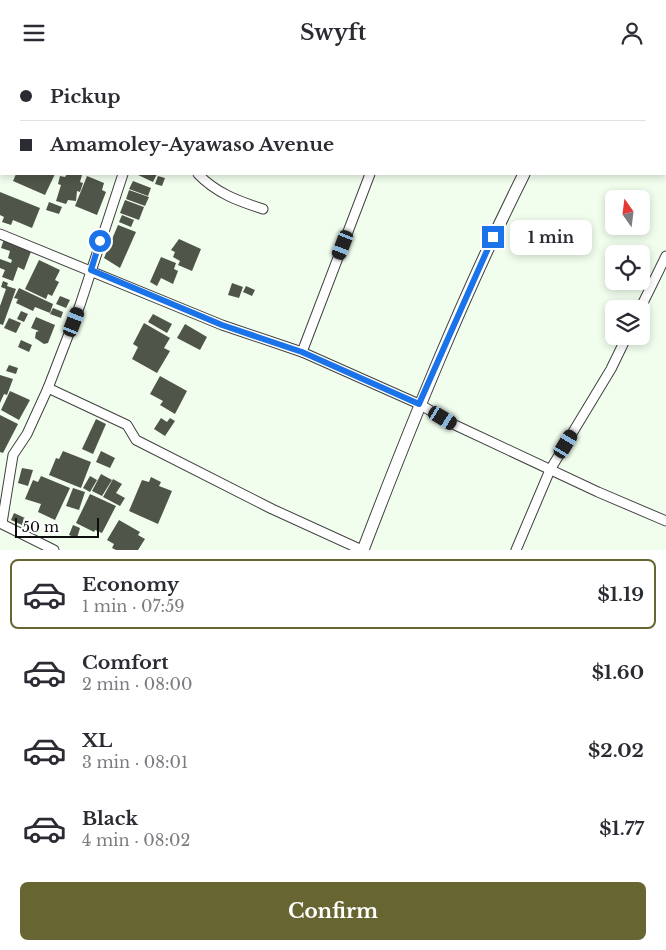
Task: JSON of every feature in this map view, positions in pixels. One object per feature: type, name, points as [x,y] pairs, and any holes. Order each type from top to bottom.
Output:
[{"type":"street","points":[[54,550],[1,523],[13,455],[30,428],[48,388],[80,305],[123,175]]},
{"type":"street","points":[[199,175],[208,185],[233,199],[263,209]]},
{"type":"street","points":[[302,352],[370,175]]},
{"type":"street","points":[[48,388],[127,425],[136,441],[272,509],[363,550],[419,404],[478,268],[522,175]]},
{"type":"street","points":[[0,234],[222,325],[302,352],[419,404],[454,425],[550,470],[666,521]]},
{"type":"street","points":[[644,300],[666,256]]},
{"type":"street","points":[[516,550],[550,470],[622,345]]},
{"type":"building","points":[[16,175],[55,175],[45,195],[13,181]]},
{"type":"building","points":[[66,175],[82,175],[80,182],[83,183],[80,192],[77,191],[76,201],[68,200],[66,204],[56,201],[61,185],[58,184],[60,176],[65,177]]},
{"type":"building","points":[[138,175],[156,175],[153,182]]},
{"type":"building","points":[[87,176],[104,183],[102,190],[106,192],[97,215],[75,206]]},
{"type":"building","points":[[158,176],[165,178],[162,186],[155,184]]},
{"type":"building","points":[[133,181],[151,188],[148,196],[129,189]]},
{"type":"building","points":[[129,190],[149,197],[145,206],[126,199]]},
{"type":"building","points":[[0,192],[40,208],[32,228],[13,220],[11,225],[2,222],[4,217],[0,215]]},
{"type":"building","points":[[125,200],[144,207],[139,220],[120,213]]},
{"type":"building","points":[[49,202],[62,207],[59,214],[46,210]]},
{"type":"building","points":[[122,215],[134,220],[131,227],[119,222]]},
{"type":"building","points":[[118,225],[136,232],[120,268],[104,258]]},
{"type":"building","points":[[4,239],[32,249],[24,270],[18,267],[13,281],[2,277],[5,270],[0,268],[0,259],[11,263],[12,260],[8,258],[10,251],[1,248]]},
{"type":"building","points":[[179,239],[201,249],[192,271],[178,265],[180,261],[173,257],[175,252],[171,250]]},
{"type":"building","points":[[161,257],[176,263],[174,269],[178,271],[173,284],[161,278],[157,286],[150,282]]},
{"type":"building","points":[[39,260],[60,270],[55,280],[59,282],[52,296],[48,294],[46,299],[25,289]]},
{"type":"building","points":[[3,281],[8,283],[7,286],[16,289],[3,325],[0,324],[0,306],[6,289],[1,287]]},
{"type":"building","points":[[232,283],[243,287],[239,298],[228,295]]},
{"type":"building","points":[[246,286],[255,290],[252,296],[243,292]]},
{"type":"building","points":[[19,288],[53,304],[50,313],[35,307],[33,311],[16,303],[18,299],[14,298]]},
{"type":"building","points":[[60,296],[70,300],[66,308],[56,304]]},
{"type":"building","points":[[53,308],[63,312],[61,318],[50,314]]},
{"type":"building","points":[[21,311],[28,314],[24,322],[17,319]]},
{"type":"building","points":[[153,314],[172,324],[167,333],[148,322]]},
{"type":"building","points":[[36,317],[55,325],[48,343],[44,344],[35,338],[36,332],[39,331],[31,328]]},
{"type":"building","points":[[9,318],[21,323],[16,333],[4,328]]},
{"type":"building","points":[[144,323],[170,338],[164,348],[170,351],[157,373],[132,359],[138,347],[133,344]]},
{"type":"building","points":[[185,324],[207,337],[200,350],[177,338]]},
{"type":"building","points":[[21,340],[32,345],[29,352],[18,347]]},
{"type":"building","points":[[9,365],[18,368],[16,374],[6,371]]},
{"type":"building","points":[[0,375],[13,379],[7,395],[4,394],[0,403]]},
{"type":"building","points":[[160,376],[187,391],[175,414],[160,405],[163,401],[150,394]]},
{"type":"building","points":[[10,391],[30,400],[19,420],[1,410]]},
{"type":"building","points":[[0,415],[18,424],[3,453],[0,452]]},
{"type":"building","points":[[161,418],[167,422],[170,418],[175,421],[165,436],[154,429]]},
{"type":"building","points":[[96,419],[106,424],[93,454],[82,449]]},
{"type":"building","points":[[63,451],[91,462],[81,488],[49,475],[56,458],[59,459]]},
{"type":"building","points":[[101,451],[115,458],[110,468],[96,462]]},
{"type":"building","points":[[22,468],[33,470],[28,486],[18,483]]},
{"type":"building","points":[[101,474],[112,480],[102,496],[92,491]]},
{"type":"building","points":[[41,476],[70,488],[55,520],[38,512],[41,504],[25,499],[33,480],[38,482]]},
{"type":"building","points":[[90,476],[97,480],[90,492],[83,488]]},
{"type":"building","points":[[151,477],[161,482],[159,486],[172,491],[158,524],[129,511],[142,480],[149,482]]},
{"type":"building","points":[[113,479],[122,484],[116,493],[125,498],[120,506],[103,497]]},
{"type":"building","points":[[73,488],[85,492],[79,510],[66,506]]},
{"type":"building","points":[[90,494],[116,506],[102,533],[95,530],[94,532],[76,523]]},
{"type":"building","points":[[14,513],[25,518],[22,525],[11,520]]},
{"type":"building","points":[[119,520],[140,532],[138,535],[145,539],[138,550],[116,550],[112,548],[114,544],[107,540]]},
{"type":"building","points":[[73,525],[80,528],[77,538],[69,535]]},
{"type":"route","points":[[100,241],[91,270],[222,325],[302,352],[419,404],[493,237]]}]
